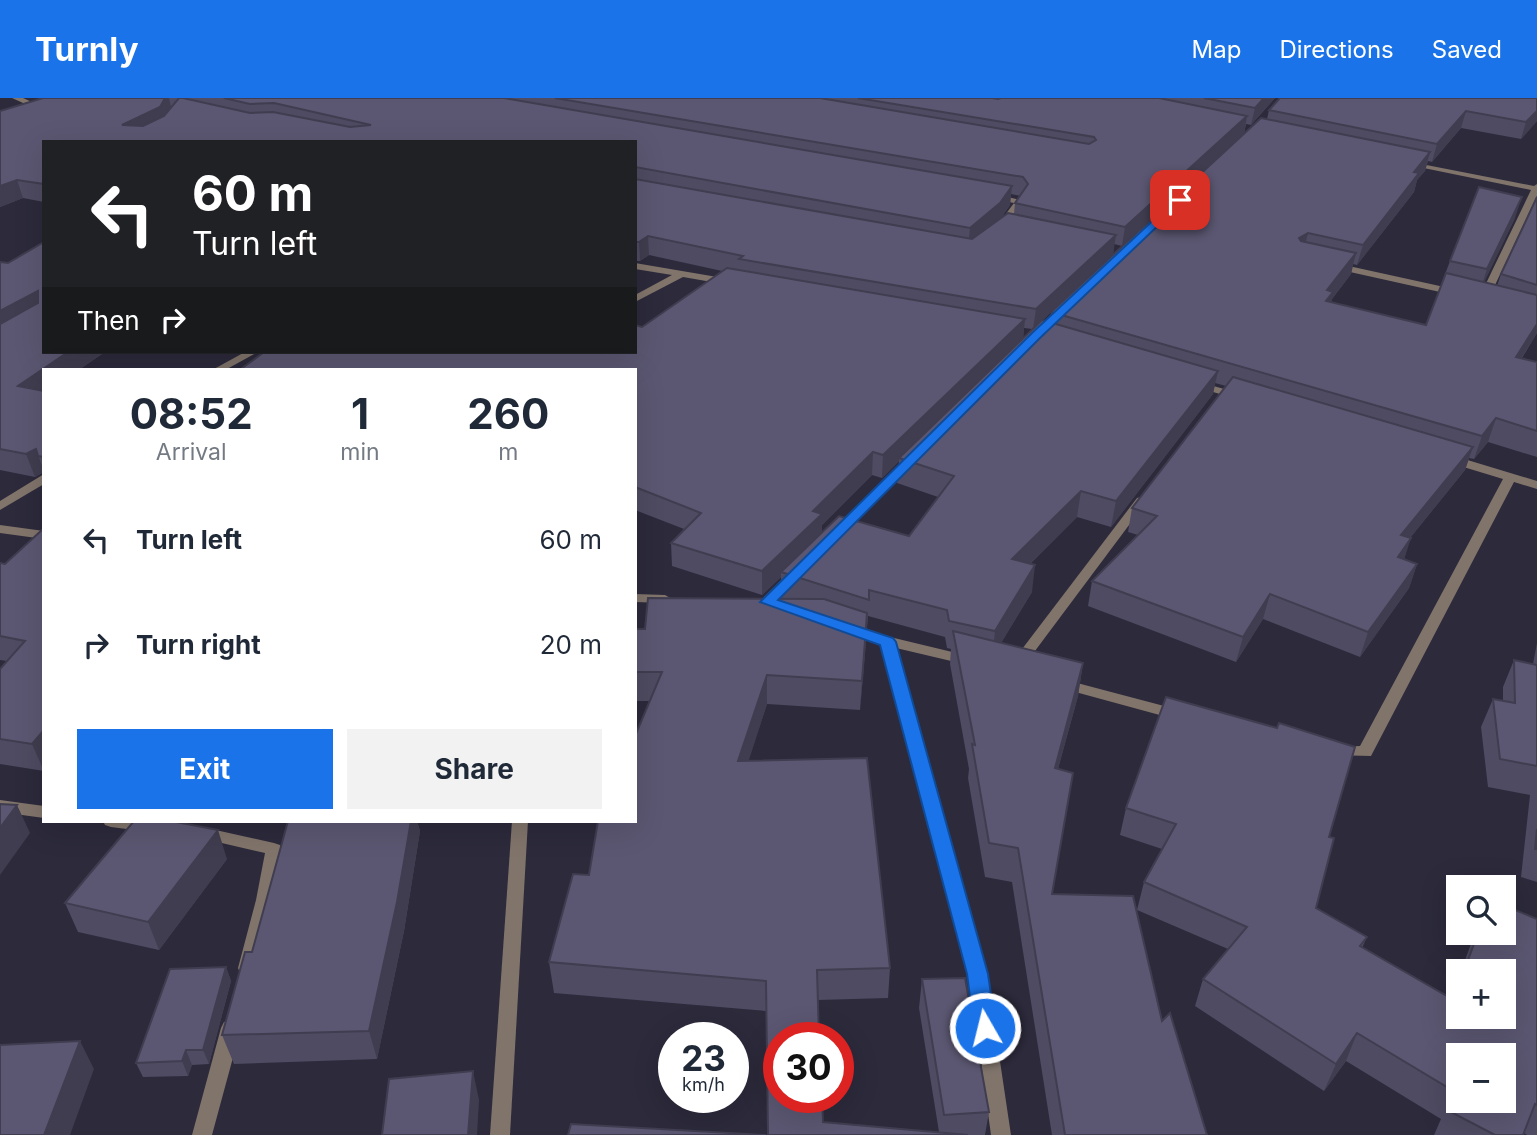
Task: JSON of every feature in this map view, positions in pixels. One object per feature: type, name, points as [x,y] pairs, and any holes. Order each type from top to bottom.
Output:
[{"type":"street","points":[[16,98],[47,110]]},
{"type":"street","points":[[35,113],[58,107]]},
{"type":"street","points":[[1402,161],[1537,188],[1484,298]]},
{"type":"street","points":[[978,194],[1020,201],[1003,226],[992,235]]},
{"type":"street","points":[[1003,226],[1017,229]]},
{"type":"street","points":[[1328,265],[1497,302]]},
{"type":"street","points":[[637,266],[736,283]]},
{"type":"street","points":[[637,298],[681,274]]},
{"type":"street","points":[[221,368],[249,354]]},
{"type":"street","points":[[1186,381],[1220,398],[1250,400]]},
{"type":"street","points":[[827,543],[926,446]]},
{"type":"street","points":[[1445,457],[1537,485]]},
{"type":"street","points":[[1325,751],[1365,752],[1510,477]]},
{"type":"street","points":[[0,506],[42,479]]},
{"type":"street","points":[[839,626],[887,642],[1007,669],[1148,492]]},
{"type":"street","points":[[0,529],[42,535]]},
{"type":"street","points":[[791,610],[761,602],[807,563]]},
{"type":"street","points":[[637,598],[675,599]]},
{"type":"street","points":[[887,642],[978,974],[1001,1135]]},
{"type":"street","points":[[1052,681],[1196,720]]},
{"type":"street","points":[[0,806],[42,812]]},
{"type":"street","points":[[126,823],[179,830],[274,849],[265,900],[202,1135]]},
{"type":"street","points":[[500,1135],[520,823]]},
{"type":"building","points":[[43,98],[165,98],[160,107],[122,125],[143,126],[164,116],[179,98],[183,98],[250,113],[273,112],[350,127],[371,125],[274,103],[250,104],[224,98],[504,98],[1012,186],[1000,203],[970,228],[637,167],[637,140],[42,140],[42,184],[17,180],[0,186],[0,111]]},
{"type":"building","points":[[555,98],[820,98],[1089,144],[1096,140],[1094,137],[858,98],[1159,98],[1247,116],[1125,227],[1015,203],[1028,184],[1023,177]]},
{"type":"building","points":[[1204,98],[1264,98],[1255,108]]},
{"type":"building","points":[[1280,98],[1537,98],[1537,111],[1526,122],[1466,111],[1437,144],[1269,110]]},
{"type":"building","points":[[1261,118],[1430,152],[1414,172],[1419,173],[1363,245],[1308,233],[1299,238],[1301,241],[1356,253],[1327,290],[1333,292],[1326,301],[1426,325],[1446,273],[1537,295],[1537,324],[1516,357],[1537,362],[1537,431],[1496,418],[1482,436],[1051,312]]},
{"type":"building","points":[[637,179],[972,239],[1008,213],[1116,235],[1036,309],[739,259],[743,256],[648,236],[639,242]]},
{"type":"building","points":[[1479,187],[1522,197],[1487,269],[1450,261]]},
{"type":"building","points":[[1537,197],[1537,285],[1501,274]]},
{"type":"building","points":[[42,243],[42,354],[65,354],[18,386],[42,391],[42,457],[38,456],[36,449],[26,454],[0,449],[0,324],[38,303],[38,291],[0,311],[0,262],[8,263]]},
{"type":"building","points":[[727,268],[1025,319],[883,455],[873,452],[813,511],[822,514],[762,571],[671,543],[701,513],[637,488],[637,368],[242,368],[261,354],[637,354],[637,326],[642,327]]},
{"type":"building","points":[[1042,320],[1218,371],[1116,501],[1081,491],[1012,559],[1035,565],[995,631],[949,621],[947,610],[869,590],[869,600],[781,572],[839,516],[909,536],[954,476],[899,458]]},
{"type":"building","points":[[1233,377],[1473,447],[1401,535],[1411,538],[1398,557],[1417,564],[1368,632],[1270,594],[1243,637],[1092,581],[1157,516],[1132,508]]},
{"type":"building","points":[[42,530],[42,732],[32,744],[0,739],[0,669],[25,641],[0,636],[0,563],[5,564]]},
{"type":"building","points":[[648,598],[824,599],[867,613],[862,681],[767,675],[738,761],[867,758],[890,968],[817,970],[819,1022],[767,1022],[766,981],[549,962],[573,874],[589,875],[598,823],[637,823],[637,731],[662,672],[637,672],[637,629],[645,629]]},
{"type":"building","points":[[953,631],[1083,663],[1055,768],[1073,773],[1052,894],[1133,896],[1162,1021],[1170,1013],[1207,1135],[1065,1135],[1018,848],[989,843],[972,744],[975,745]]},
{"type":"building","points":[[1514,660],[1537,665],[1537,766],[1500,759],[1493,699],[1515,703]]},
{"type":"building","points":[[1166,697],[1277,728],[1279,723],[1355,747],[1329,837],[1334,838],[1316,908],[1367,937],[1360,946],[1446,995],[1446,1029],[1516,1029],[1516,959],[1468,959],[1474,945],[1516,945],[1516,910],[1537,919],[1537,1105],[1535,1104],[1523,1135],[1495,1135],[1453,1113],[1516,1113],[1516,1043],[1446,1043],[1446,1087],[1357,1033],[1336,1064],[1203,979],[1247,927],[1144,882],[1176,824],[1126,808]]},
{"type":"building","points":[[0,804],[17,805],[0,828]]},
{"type":"building","points":[[132,823],[181,823],[218,830],[148,922],[65,903]]},
{"type":"building","points":[[287,823],[411,823],[397,902],[369,1031],[222,1035],[245,952],[252,952]]},
{"type":"building","points":[[226,967],[203,1050],[186,1050],[182,1061],[136,1063],[170,969]]},
{"type":"building","points":[[965,978],[989,1112],[944,1115],[922,979]]},
{"type":"building","points":[[80,1041],[44,1135],[0,1135],[0,1045]]},
{"type":"building","points":[[473,1071],[468,1135],[382,1135],[389,1079]]},
{"type":"building","points":[[768,1113],[823,1113],[823,1122],[968,1135],[768,1135]]},
{"type":"building","points":[[571,1124],[766,1135],[568,1135]]},
{"type":"route","points":[[985,1028],[978,974],[887,642],[767,602],[1036,336],[1180,200]]}]
